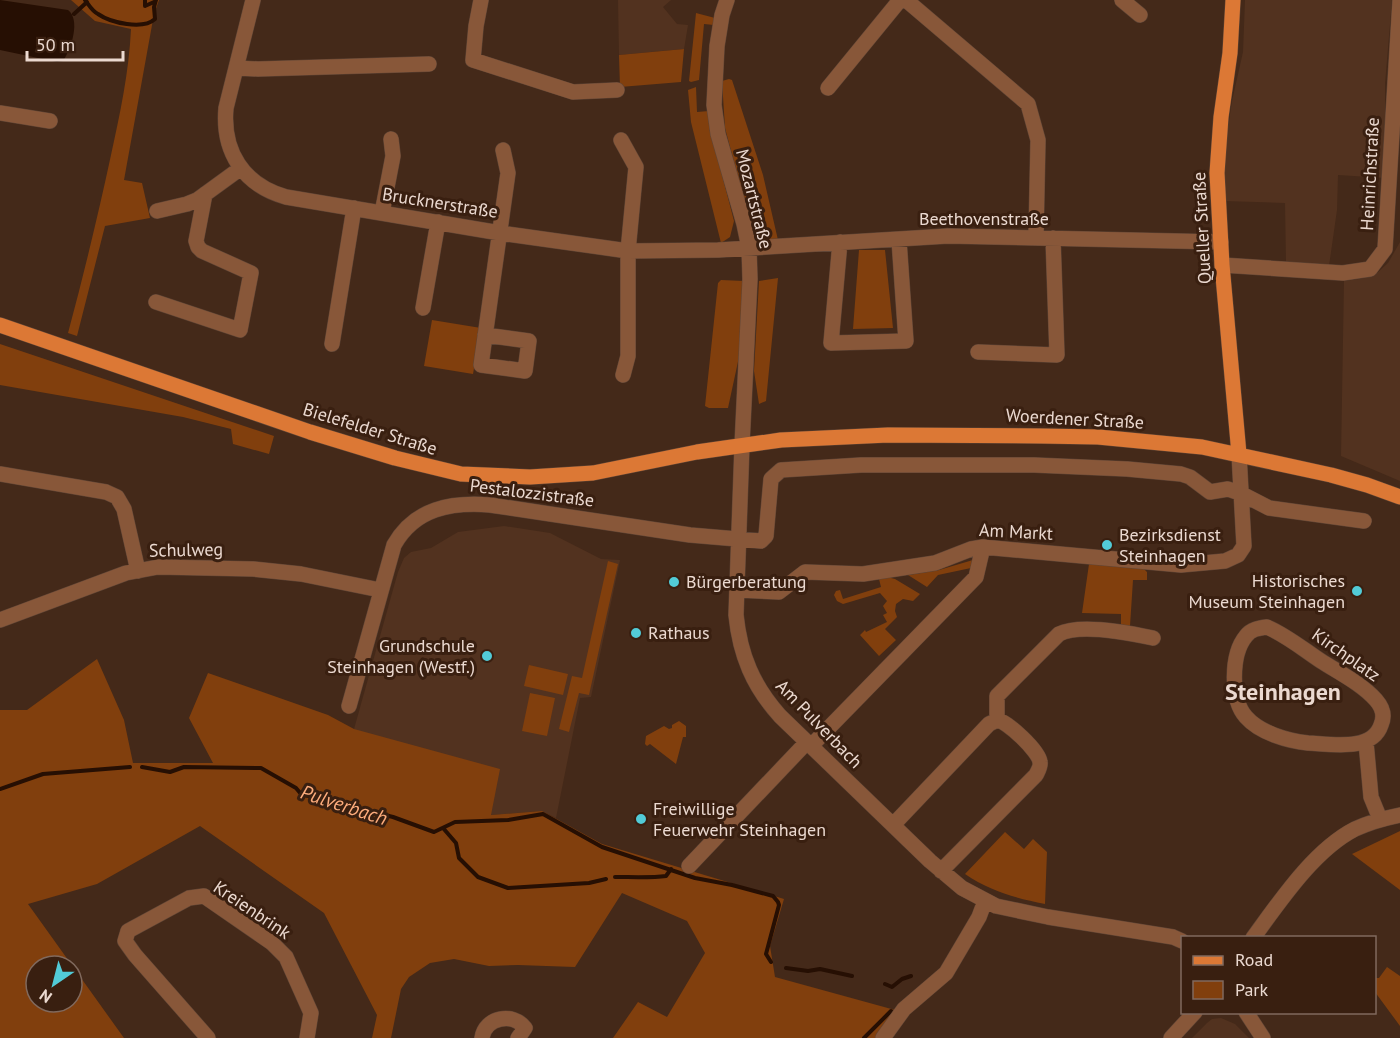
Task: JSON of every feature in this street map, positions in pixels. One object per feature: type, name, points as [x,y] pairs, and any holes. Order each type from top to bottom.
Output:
[{"type":"main road","name":"Queller Straße","points":[[1233,0],[1230,52],[1216,172],[1239,454]]},
{"type":"main road","name":"Bielefelder Straße","points":[[0,325],[310,432],[405,461],[461,474],[530,477],[593,473],[742,445]]},
{"type":"main road","name":"Woerdener Straße","points":[[742,445],[782,440],[877,435],[1098,437],[1202,447],[1239,454],[1367,485],[1400,497]]},
{"type":"street","name":"Brucknerstraße","points":[[252,0],[226,108],[224,126],[227,142],[241,168],[256,183],[276,194],[500,233],[628,251],[674,252],[749,248]]},
{"type":"street","points":[[481,0],[473,60],[573,92],[617,90]]},
{"type":"street","name":"Mozartstraße","points":[[727,0],[717,46],[714,105],[718,134],[749,248],[750,301],[742,445]]},
{"type":"street","points":[[828,88],[900,0]]},
{"type":"street","points":[[906,0],[1028,104],[1038,140],[1036,237]]},
{"type":"street","points":[[1122,0],[1140,15]]},
{"type":"street","name":"Heinrichstraße","points":[[1222,264],[1343,273],[1370,269],[1385,249],[1394,223],[1400,0]]},
{"type":"street","points":[[236,68],[429,64]]},
{"type":"street","points":[[0,113],[50,121]]},
{"type":"street","points":[[382,213],[393,156],[391,139]]},
{"type":"street","points":[[621,140],[636,166],[628,251],[628,356],[623,375]]},
{"type":"street","points":[[485,335],[508,173],[503,150]]},
{"type":"street","points":[[157,211],[187,204],[241,168]]},
{"type":"street","points":[[156,302],[240,330],[251,273],[202,251],[198,247],[196,240],[205,194]]},
{"type":"street","points":[[332,344],[354,208]]},
{"type":"street","points":[[423,308],[438,222]]},
{"type":"street","name":"Beethovenstraße","points":[[749,248],[948,236],[1221,242]]},
{"type":"street","points":[[978,352],[1057,355],[1053,238]]},
{"type":"street","points":[[840,242],[831,343],[906,341],[899,240]]},
{"type":"street","name":"Am Pulverbach","points":[[742,445],[737,590],[738,635],[748,670],[760,692],[773,708],[941,871],[962,888],[985,902],[1018,911],[1173,937],[1181,941]]},
{"type":"street","name":"Am Markt","points":[[737,590],[779,592],[805,572],[863,574],[935,563],[982,547],[1181,565],[1225,561],[1238,555],[1244,546],[1239,454]]},
{"type":"street","points":[[740,539],[760,541],[766,538],[770,483],[774,474],[784,470],[861,465],[1034,465],[1181,474],[1190,477],[1210,492],[1228,489],[1269,508],[1364,521]]},
{"type":"street","points":[[0,474],[106,492],[117,497],[124,509],[138,570]]},
{"type":"street","name":"Pestalozzistraße","points":[[349,706],[390,556],[400,534],[429,512],[458,503],[490,504],[690,535],[740,539]]},
{"type":"street","points":[[689,866],[976,577],[982,547]]},
{"type":"street","name":"Schulweg","points":[[0,620],[117,576],[138,570],[177,566],[253,569],[301,574],[380,590]]},
{"type":"street","name":"Kirchplatz","points":[[1267,627],[1274,630],[1371,695],[1383,710],[1383,719],[1374,738],[1366,742],[1347,745],[1304,742],[1269,733],[1245,717],[1235,685],[1235,668],[1245,636],[1259,628],[1267,627]]},
{"type":"street","points":[[997,720],[998,696],[1059,634],[1066,630],[1128,632],[1153,638]]},
{"type":"street","points":[[893,825],[988,724],[997,720],[1007,724],[1035,751],[1041,762],[1040,768],[1036,775],[941,871]]},
{"type":"street","points":[[1366,742],[1371,796],[1380,819]]},
{"type":"street","points":[[1255,936],[1294,884],[1319,857],[1354,830],[1380,819],[1400,815]]},
{"type":"street","name":"Kreienbrink","points":[[208,1038],[135,955],[125,940],[128,931],[189,897],[204,896],[272,943],[286,957],[311,1013],[307,1038]]},
{"type":"street","points":[[883,1038],[904,1009],[945,973],[962,949],[985,902]]},
{"type":"street","points":[[1171,1038],[1193,1014]]},
{"type":"street","points":[[1247,1014],[1263,1038]]},
{"type":"street","points":[[482,1038],[483,1031],[491,1023],[506,1018],[519,1021],[525,1028],[518,1038]]},
{"type":"shaded area","points":[[0,0],[68,10],[74,20],[74,27],[72,42],[63,61],[57,62],[0,50]]},
{"type":"shaded area","points":[[618,0],[671,0],[663,7],[677,24],[688,25],[684,49],[619,55]]},
{"type":"shaded area","points":[[1245,0],[1392,0],[1385,84],[1385,178],[1338,175],[1337,210],[1329,266],[1286,262],[1285,203],[1224,201],[1226,140],[1243,52]]},
{"type":"shaded area","points":[[1400,242],[1400,481],[1341,456],[1344,281],[1364,278],[1378,272],[1388,263]]},
{"type":"shaded area","name":"Grundschule Steinhagen (Westf.)","points":[[504,526],[550,533],[601,559],[620,560],[591,697],[580,698],[556,818],[542,811],[491,815],[354,729],[398,572],[404,558],[411,552],[431,548],[458,532]]},
{"type":"shaded area","points":[[1221,1018],[1235,1024],[1249,1038],[1192,1038],[1212,1019]]},
{"type":"green space","points":[[71,0],[159,0],[154,14],[124,180],[142,183],[150,218],[105,226],[77,336],[68,333],[118,124],[131,29],[95,21]]},
{"type":"green space","points":[[696,13],[715,18],[714,25],[704,24],[699,80],[691,82],[689,81]]},
{"type":"green space","points":[[684,49],[681,82],[620,87],[619,55]]},
{"type":"green space","points":[[732,80],[763,175],[778,240],[761,236],[750,223],[725,128],[722,81]]},
{"type":"green space","points":[[696,87],[697,112],[709,111],[712,136],[734,221],[730,237],[721,243],[691,122],[688,90]]},
{"type":"green space","points":[[859,250],[885,250],[893,328],[853,329]]},
{"type":"green space","points":[[778,278],[766,401],[759,404],[754,371],[759,281]]},
{"type":"green space","points":[[721,280],[744,281],[739,357],[728,408],[709,408],[705,406],[718,283]]},
{"type":"green space","points":[[432,320],[481,328],[473,374],[424,366]]},
{"type":"green space","points":[[0,344],[274,436],[269,454],[233,444],[231,429],[183,417],[0,385]]},
{"type":"green space","points":[[973,560],[971,568],[938,575],[927,587],[908,575],[939,570]]},
{"type":"green space","points":[[608,561],[618,564],[589,695],[579,693],[569,732],[559,729],[572,676],[582,678]]},
{"type":"green space","points":[[1089,564],[1144,569],[1147,572],[1147,580],[1133,580],[1130,626],[1121,625],[1121,614],[1082,613]]},
{"type":"green space","points":[[887,577],[895,579],[920,594],[913,601],[903,599],[896,604],[897,617],[885,629],[896,640],[879,656],[860,635],[865,630],[866,632],[887,622],[883,615],[887,613],[883,606],[887,601],[880,593],[843,604],[837,601],[834,595],[840,590],[843,599],[881,587],[879,579]]},
{"type":"green space","points":[[97,659],[124,720],[133,763],[213,763],[189,718],[208,673],[328,715],[354,729],[500,769],[491,815],[542,811],[602,844],[784,899],[770,946],[775,977],[895,1010],[876,1038],[613,1038],[638,1002],[667,1017],[705,953],[687,921],[622,893],[575,967],[489,966],[454,959],[430,963],[409,977],[401,989],[391,1038],[372,1038],[377,1015],[324,913],[200,826],[97,884],[28,904],[64,954],[24,954],[24,1014],[84,1014],[84,982],[124,1038],[0,1038],[0,710],[27,710]]},
{"type":"green space","points":[[529,665],[568,674],[563,695],[524,686]]},
{"type":"green space","points":[[530,693],[555,698],[547,736],[522,731]]},
{"type":"green space","points":[[679,721],[686,726],[686,737],[683,737],[676,764],[650,744],[647,746],[645,744],[646,736],[664,726],[672,728],[672,725]]},
{"type":"green space","points":[[1400,831],[1400,890],[1352,854]]},
{"type":"green space","points":[[1005,832],[1024,849],[1033,839],[1047,852],[1045,904],[1003,893],[965,874]]},
{"type":"green space","points":[[1387,967],[1400,976],[1400,1026],[1376,993],[1376,978],[1379,978]]},
{"type":"waterway","points":[[85,0],[94,11],[104,17],[135,25],[155,19],[156,0]]},
{"type":"waterway","points":[[145,0],[145,6],[154,2]]},
{"type":"waterway","points":[[74,14],[87,2]]},
{"type":"waterway","name":"Pulverbach","points":[[0,789],[43,774],[130,767]]},
{"type":"waterway","name":"Pulverbach","points":[[142,767],[170,772],[184,767],[261,768],[296,788],[301,794],[393,817],[434,832],[455,822],[508,820],[543,814],[602,847],[695,878],[773,896],[779,905],[766,954],[771,962]]},
{"type":"waterway","name":"Pulverbach","points":[[443,828],[456,843],[459,858],[478,877],[508,888],[589,883],[606,879]]},
{"type":"waterway","name":"Pulverbach","points":[[615,877],[666,876],[671,869]]},
{"type":"waterway","name":"Pulverbach","points":[[786,968],[808,971],[820,969],[852,976]]},
{"type":"waterway","name":"Pulverbach","points":[[885,984],[892,987],[902,979],[911,976]]},
{"type":"waterway","points":[[864,1038],[891,1011]]},
{"type":"place","name":"Bezirksdienst Steinhagen","points":[[1107,545]]},
{"type":"place","name":"Bürgerberatung","points":[[674,582]]},
{"type":"place","name":"Historisches Museum Steinhagen","points":[[1357,591]]},
{"type":"place","name":"Rathaus","points":[[636,633]]},
{"type":"place","name":"Grundschule Steinhagen (Westf.)","points":[[487,656]]},
{"type":"place","name":"Freiwillige Feuerwehr Steinhagen","points":[[641,819]]},
{"type":"district","name":"Steinhagen","points":[[1283,692]]}]
